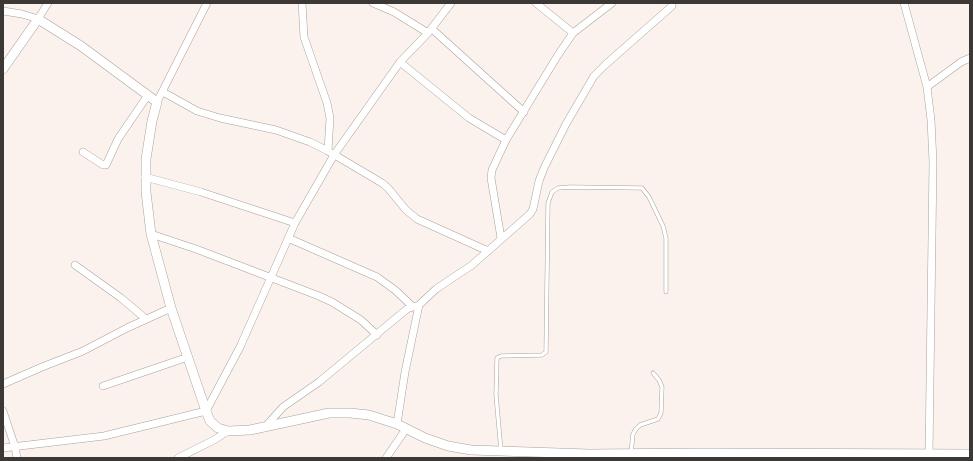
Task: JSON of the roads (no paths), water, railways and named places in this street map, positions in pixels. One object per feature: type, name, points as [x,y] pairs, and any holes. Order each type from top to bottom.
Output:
[{"type":"street","points":[[3,69],[48,3]]},
{"type":"street","points":[[207,3],[157,102],[148,140],[145,177],[151,234],[171,308],[206,411],[213,425],[218,428],[228,431],[250,430],[340,412],[369,415],[397,424],[425,438],[448,446],[471,450],[501,451],[513,455],[970,454]]},
{"type":"street","points":[[302,3],[304,37],[327,103],[330,118],[331,153]]},
{"type":"street","points":[[373,3],[430,31],[524,112]]},
{"type":"street","points":[[3,448],[110,435],[206,411],[240,347],[295,222],[331,153],[400,62],[430,31],[451,3]]},
{"type":"street","points":[[536,3],[573,33]]},
{"type":"street","points":[[502,238],[491,178],[492,170],[506,140],[573,33],[612,3]]},
{"type":"street","points":[[904,3],[927,87],[931,120],[933,162],[929,455]]},
{"type":"street","points":[[266,426],[283,407],[319,382],[404,311],[472,265],[530,214],[533,209],[539,181],[544,168],[566,124],[594,76],[605,64],[672,6]]},
{"type":"street","points":[[3,11],[22,14],[38,19],[75,42],[157,102]]},
{"type":"street","points":[[927,87],[961,62],[970,58]]},
{"type":"street","points":[[400,62],[470,118],[506,140]]},
{"type":"street","points":[[163,92],[197,111],[220,118],[276,130],[310,142],[382,183],[406,210],[417,219],[488,250]]},
{"type":"street","points":[[83,152],[103,165],[106,165],[118,138],[148,95]]},
{"type":"street","points":[[145,177],[201,192],[295,222]]},
{"type":"street","points":[[151,234],[271,277],[332,302],[361,320],[377,335]]},
{"type":"street","points":[[288,238],[377,277],[415,305]]},
{"type":"street","points":[[75,265],[121,298],[146,319]]},
{"type":"street","points":[[397,424],[415,305]]},
{"type":"street","points":[[3,384],[83,351],[171,308]]},
{"type":"street","points":[[103,386],[188,357]]},
{"type":"street","points":[[3,411],[15,447],[17,458]]},
{"type":"street","points":[[386,458],[406,429]]},
{"type":"street","points":[[178,458],[214,440],[228,431]]},
{"type":"lane","points":[[501,451],[496,395],[497,358],[501,356],[542,355],[546,352],[548,203],[552,192],[558,188],[570,187],[642,188],[649,197],[663,226],[666,238],[666,292]]},
{"type":"lane","points":[[631,454],[633,434],[636,429],[640,425],[658,419],[661,413],[662,387],[659,380],[653,373]]}]
